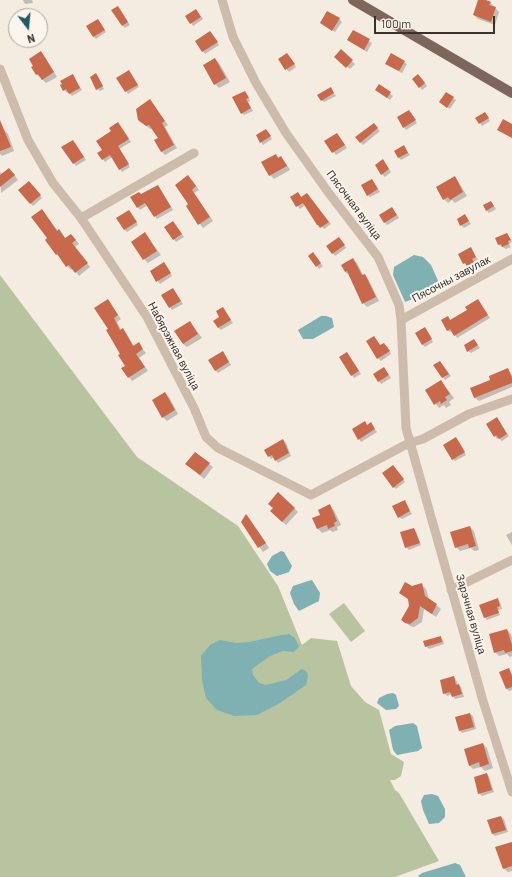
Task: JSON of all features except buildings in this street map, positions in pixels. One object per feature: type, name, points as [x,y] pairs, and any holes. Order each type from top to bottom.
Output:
[{"type":"main road","points":[[353,0],[512,93]]},
{"type":"street","name":"Пясочная вуліца","points":[[222,0],[233,37],[256,83],[286,133],[328,192],[378,257],[399,305],[406,428],[409,443]]},
{"type":"street","name":"Набярэжная вуліца","points":[[0,69],[28,140],[53,183],[81,218],[147,317],[194,408],[206,437],[218,448],[311,495],[409,443]]},
{"type":"street","points":[[81,218],[194,153]]},
{"type":"street","name":"Пясочны завулак","points":[[401,320],[512,259]]},
{"type":"street","points":[[409,443],[423,439],[469,414],[512,399]]},
{"type":"street","name":"Зарэчная вуліца","points":[[409,443],[483,701],[508,764],[512,792]]},
{"type":"street","points":[[451,590],[512,560]]},
{"type":"green space","points":[[0,275],[137,457],[238,526],[278,586],[302,645],[311,638],[337,641],[351,686],[365,702],[379,710],[391,754],[404,762],[401,776],[395,780],[390,780],[439,861],[395,877],[0,877]]},
{"type":"green space","points":[[344,603],[365,631],[351,642],[329,614]]},
{"type":"water","points":[[414,255],[423,257],[431,265],[439,283],[413,299],[405,302],[393,275],[394,267]]},
{"type":"water","points":[[321,316],[332,318],[334,327],[313,339],[303,339],[298,330]]},
{"type":"water","points":[[281,551],[284,552],[292,566],[289,572],[277,576],[270,571],[267,564],[272,556]]},
{"type":"water","points":[[312,580],[320,593],[319,601],[299,611],[294,604],[290,593],[293,586]]},
{"type":"water","points":[[289,634],[295,638],[299,647],[294,652],[283,651],[270,656],[252,669],[253,675],[259,683],[266,685],[286,680],[302,669],[307,672],[308,677],[306,685],[280,703],[257,715],[234,716],[217,710],[206,698],[202,680],[201,656],[210,645],[220,640],[236,643],[249,642]]},
{"type":"water","points":[[393,693],[396,695],[399,706],[396,709],[386,710],[377,703],[379,698]]},
{"type":"water","points":[[413,723],[417,726],[422,748],[418,751],[397,755],[393,750],[389,730],[395,726]]},
{"type":"water","points":[[432,794],[438,796],[445,809],[445,817],[439,823],[429,824],[421,801],[424,795]]},
{"type":"water","points":[[455,863],[460,865],[466,877],[418,876],[422,873]]}]
